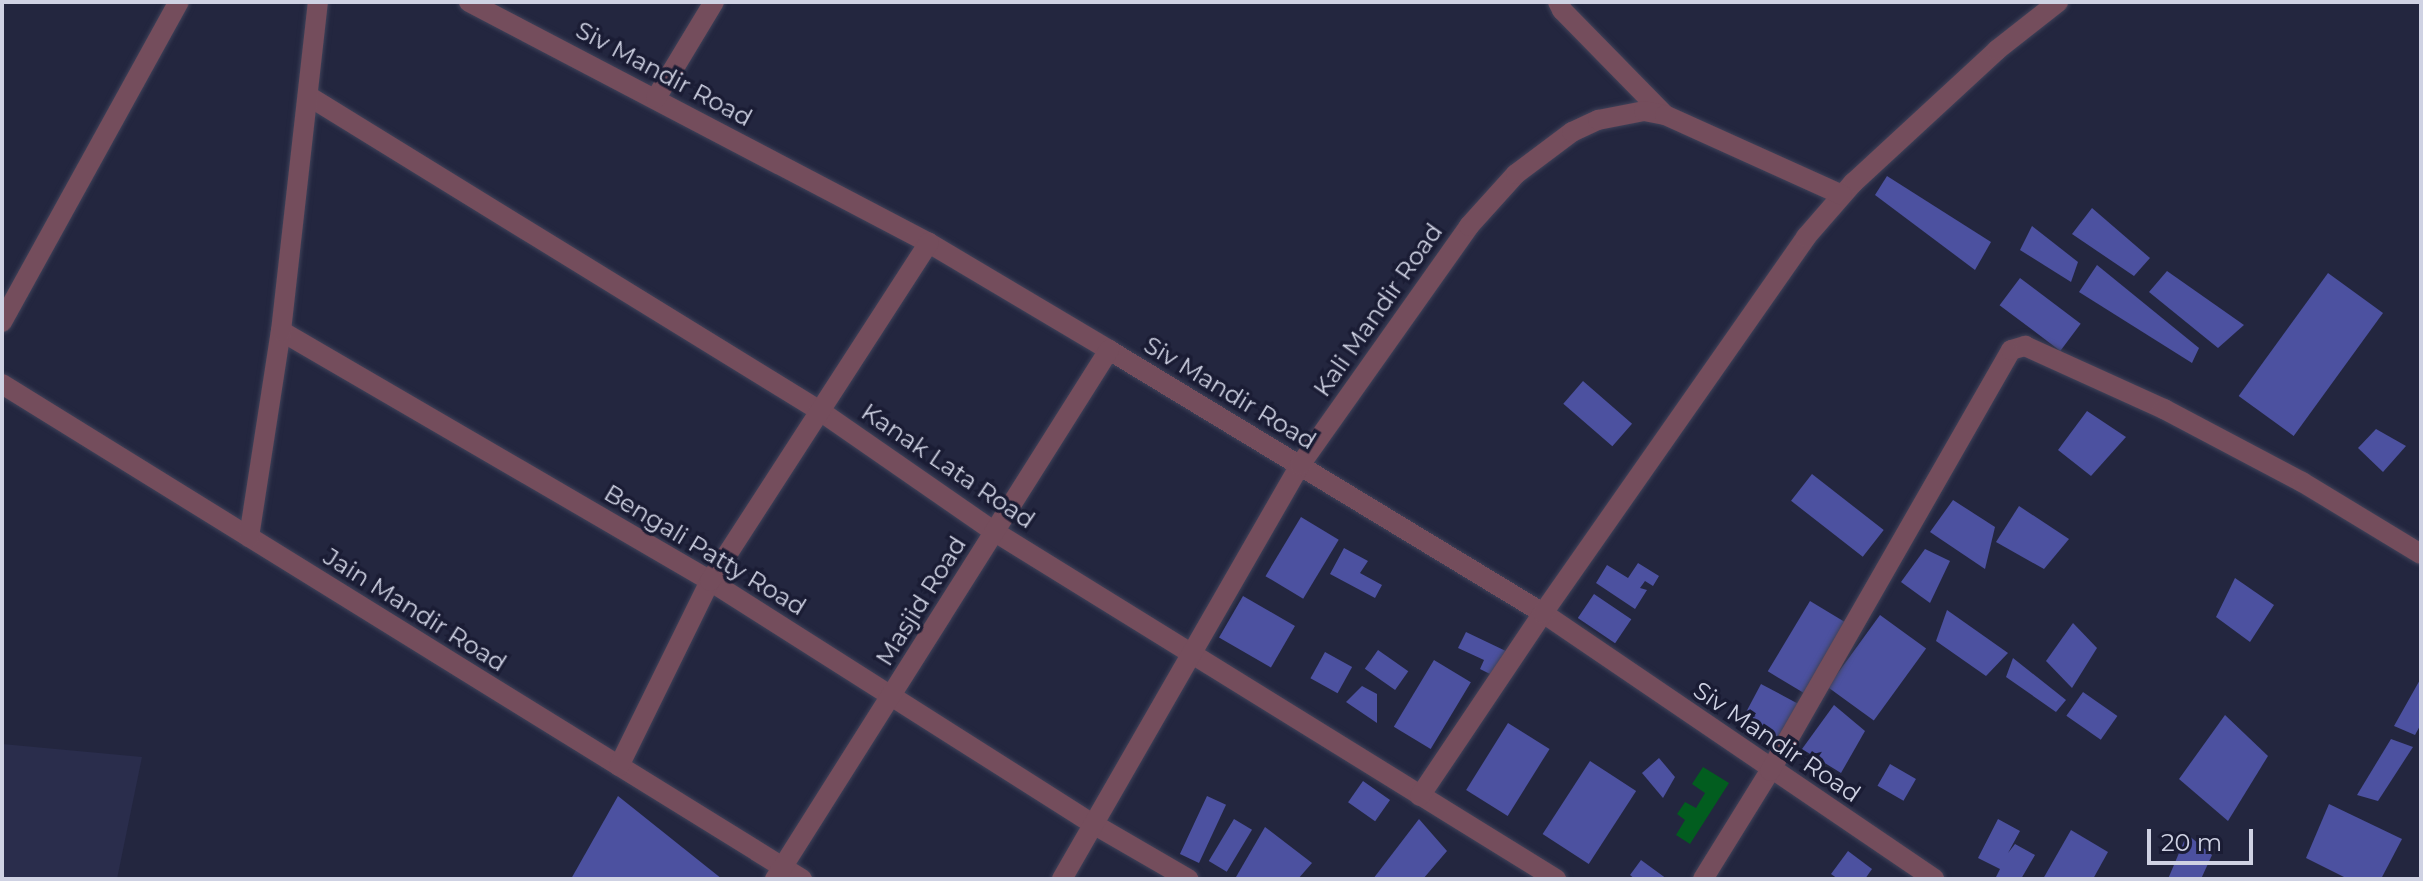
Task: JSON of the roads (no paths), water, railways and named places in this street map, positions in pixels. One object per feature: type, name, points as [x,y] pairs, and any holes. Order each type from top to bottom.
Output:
[{"type":"street","points":[[2,322],[179,2]]},
{"type":"street","points":[[249,537],[281,331],[310,97],[318,2]]},
{"type":"street","name":"Siv Mandir Road","points":[[469,2],[929,243],[1109,350],[1543,613],[1770,771],[1934,879]]},
{"type":"street","points":[[656,98],[714,2]]},
{"type":"street","points":[[1558,2],[1562,10],[1665,115]]},
{"type":"street","points":[[1420,796],[1543,613],[1806,237],[1842,195],[1997,50],[2058,2]]},
{"type":"street","name":"Kanak Lata Road","points":[[310,97],[820,411],[995,532],[1556,879]]},
{"type":"street","name":"Kali Mandir Road","points":[[1062,879],[1190,651],[1300,465],[1469,226],[1516,174],[1572,132],[1598,120],[1644,111],[1665,115],[1842,195]]},
{"type":"street","points":[[619,766],[710,581],[929,243]]},
{"type":"street","name":"Bengali Patty Road","points":[[281,331],[710,581],[1095,825],[1188,879]]},
{"type":"street","points":[[1703,879],[1770,771],[2011,350],[2025,346],[2164,409],[2302,482],[2421,554]]},
{"type":"street","name":"Masjid Road","points":[[779,873],[1109,350]]},
{"type":"street","name":"Jain Mandir Road","points":[[2,384],[619,766],[779,873],[802,879]]}]
